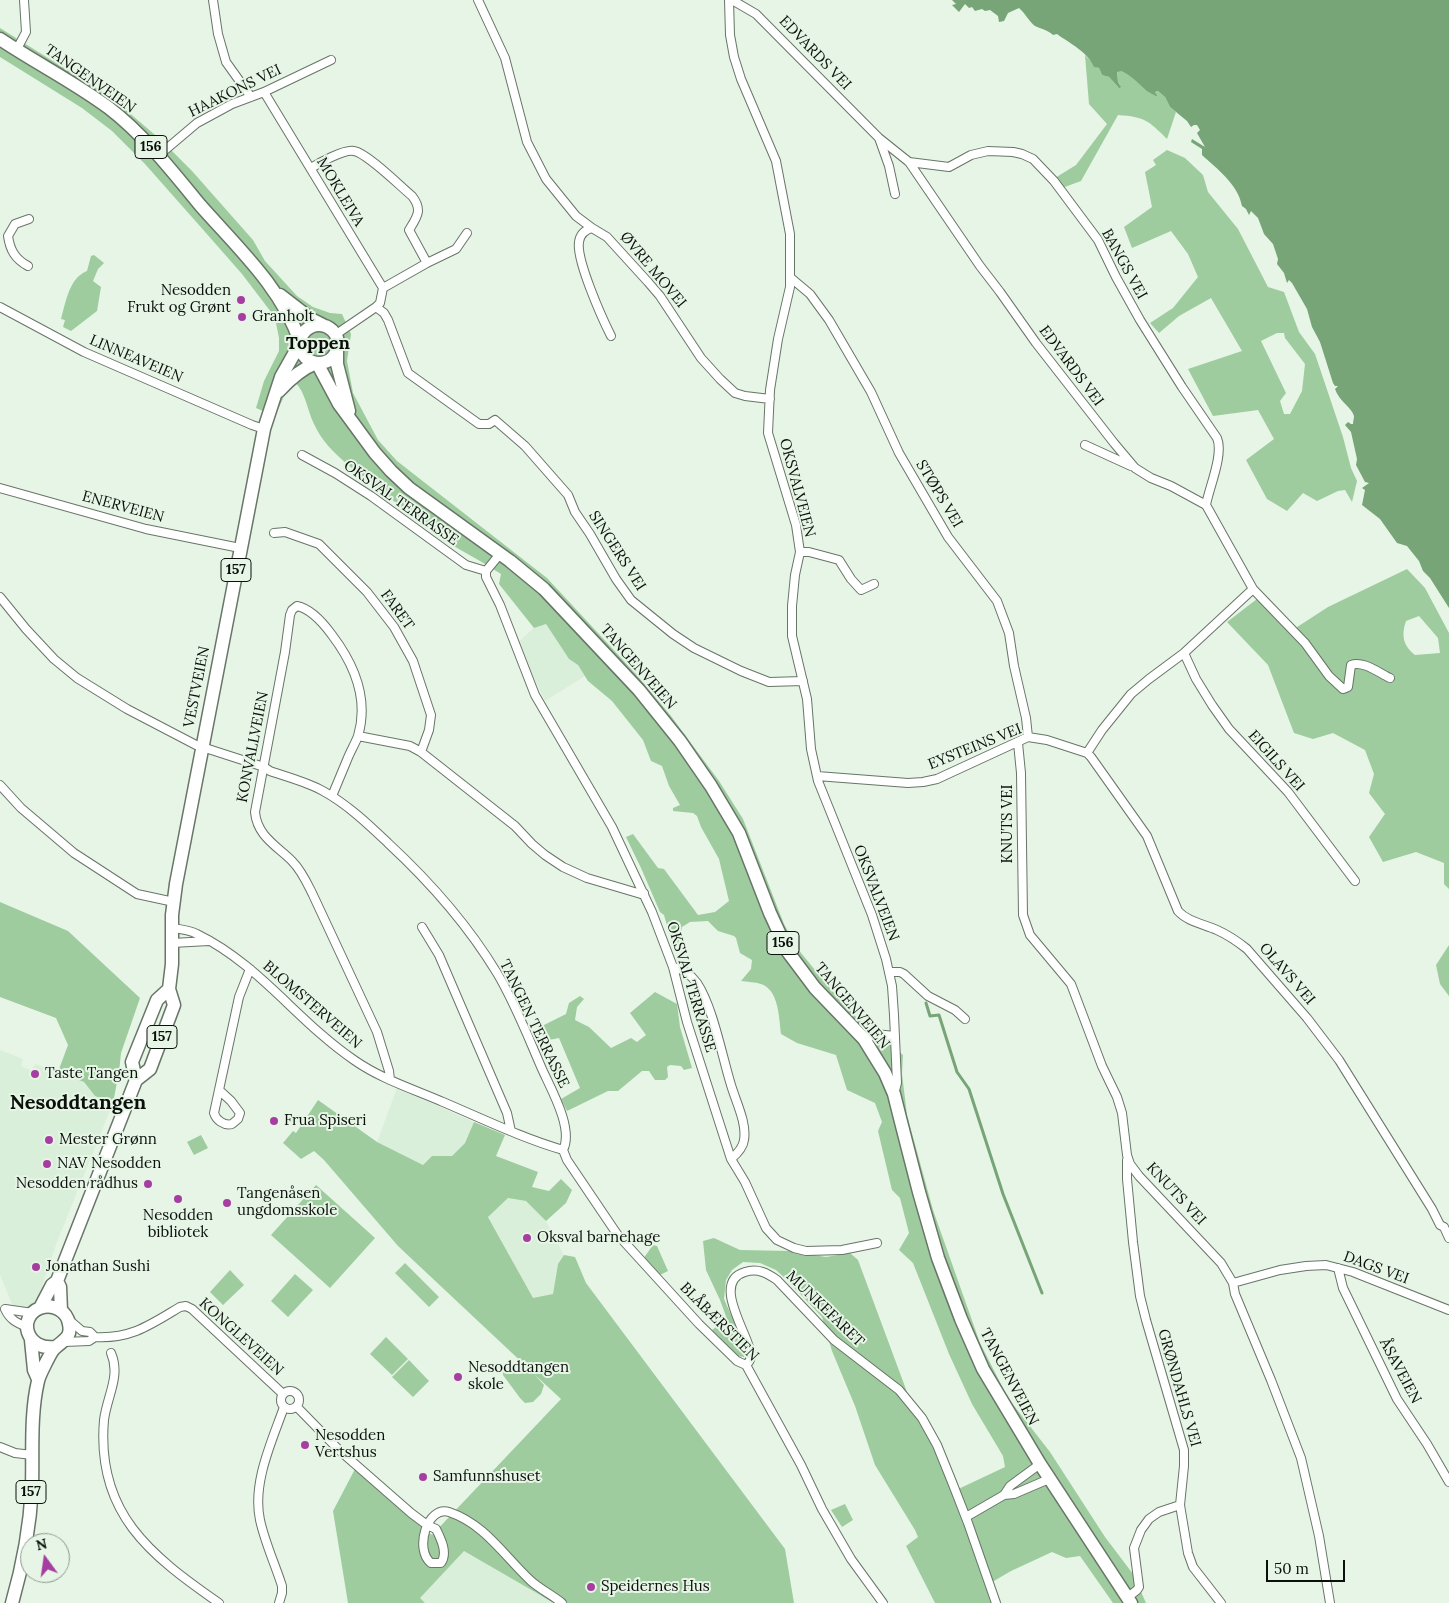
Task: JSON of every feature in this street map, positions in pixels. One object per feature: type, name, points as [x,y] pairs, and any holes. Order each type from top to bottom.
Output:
[{"type":"main road","name":"TANGENVEIEN","points":[[0,39],[72,82],[109,108],[140,135],[273,288],[310,319],[330,331]]},
{"type":"main road","name":"TANGENVEIEN","points":[[273,288],[291,319],[299,344]]},
{"type":"main road","points":[[299,344],[301,336],[308,328],[317,326],[330,331]]},
{"type":"main road","name":"156","points":[[330,331],[337,348]]},
{"type":"main road","name":"156","points":[[299,344],[304,356],[316,363]]},
{"type":"main road","name":"VESTVEIEN","points":[[36,1310],[52,1285],[57,1281],[136,1080],[150,1069],[174,1004],[169,988],[172,964],[174,902],[202,747],[264,429],[288,362],[299,344]]},
{"type":"main road","name":"TANGENVEIEN","points":[[337,348],[336,364],[352,421]]},
{"type":"main road","points":[[316,363],[327,361],[337,348]]},
{"type":"main road","name":"TANGENVEIEN","points":[[316,363],[339,404],[375,453],[391,471],[409,488],[500,554],[544,589],[568,612],[638,690],[680,741],[711,786],[732,820],[748,854],[770,913],[788,952],[815,988],[864,1039],[880,1064],[894,1094],[928,1226],[961,1319],[983,1370],[1049,1479],[1129,1600]]},
{"type":"main road","name":"VESTVEIEN","points":[[276,394],[298,373],[316,363]]},
{"type":"main road","name":"VESTVEIEN","points":[[136,1080],[132,1062],[157,1000],[169,988]]},
{"type":"main road","name":"157","points":[[12,1603],[29,1525],[38,1379],[69,1332],[60,1287],[57,1281]]},
{"type":"main road","points":[[36,1310],[52,1306],[65,1315]]},
{"type":"main road","name":"157","points":[[36,1310],[30,1317],[29,1333],[34,1370],[38,1379]]},
{"type":"main road","points":[[29,1333],[42,1347],[60,1344]]},
{"type":"street","points":[[17,49],[26,32],[24,0]]},
{"type":"street","points":[[213,0],[218,34],[226,62],[251,97]]},
{"type":"street","name":"ØVRE MOVEI","points":[[478,0],[504,58],[523,128],[536,162],[546,179],[576,216],[612,242],[648,282],[660,296],[701,358],[720,379],[735,393],[770,399]]},
{"type":"street","name":"EDVARDS VEI","points":[[731,0],[756,14],[879,138],[909,162],[1036,344],[1135,468],[1206,505]]},
{"type":"street","name":"OKSVALVEIEN","points":[[731,0],[730,35],[736,64],[776,162],[790,234],[791,278],[778,339],[770,399],[768,434],[796,526],[800,552],[795,575],[792,606],[792,636],[807,699],[813,757],[817,776],[824,799],[872,916],[883,946],[889,972],[897,1083],[894,1094]]},
{"type":"street","name":"HAAKONS VEI","points":[[158,156],[197,123],[232,104],[264,92],[331,60]]},
{"type":"street","name":"MOKLEIVA","points":[[264,92],[383,288]]},
{"type":"street","points":[[879,138],[889,166],[895,194]]},
{"type":"street","points":[[311,168],[342,153],[353,150],[366,157],[417,202],[417,217],[409,230],[427,263]]},
{"type":"street","name":"BANGS VEI","points":[[909,162],[949,167],[979,152],[1005,151],[1028,156],[1045,170],[1098,240],[1116,277],[1182,388],[1218,438],[1220,445],[1206,505]]},
{"type":"street","points":[[28,266],[19,261],[13,254],[8,236],[15,224],[29,219]]},
{"type":"street","points":[[592,228],[585,230],[581,235],[579,248],[591,287],[611,336]]},
{"type":"street","points":[[330,331],[376,308],[380,302],[383,288],[456,249],[467,233]]},
{"type":"street","name":"STØPS VEI","points":[[791,278],[810,294],[830,320],[871,392],[898,453],[948,537],[998,601],[1010,633],[1014,666],[1026,718],[1028,738]]},
{"type":"street","name":"LINNEAVEIEN","points":[[0,307],[84,352],[252,426],[264,429]]},
{"type":"street","name":"SINGERS VEI","points":[[376,308],[384,313],[388,320],[408,373],[479,424],[489,424],[495,420],[525,446],[568,496],[575,512],[631,600],[673,634],[694,648],[741,671],[769,682],[803,681]]},
{"type":"street","points":[[1085,445],[1135,468]]},
{"type":"street","name":"OKSVAL TERRASSE","points":[[302,456],[335,473],[371,496],[466,565],[486,571],[486,577],[511,631],[535,695],[612,827],[644,893],[673,967],[687,1022],[731,1159],[745,1182],[764,1223],[777,1240],[794,1248],[817,1252],[842,1250],[877,1243]]},
{"type":"street","name":"ENERVEIEN","points":[[0,488],[146,529],[240,548]]},
{"type":"street","points":[[1206,505],[1253,589],[1305,643],[1329,676],[1340,687],[1345,689],[1348,687],[1349,668],[1353,664],[1364,665],[1390,678]]},
{"type":"street","name":"FARET","points":[[274,532],[285,532],[318,544],[367,592],[394,627],[413,661],[430,710],[429,730],[421,752]]},
{"type":"street","points":[[800,552],[809,552],[839,560],[851,579],[861,590],[874,584]]},
{"type":"street","points":[[486,571],[500,554]]},
{"type":"street","points":[[1087,753],[1102,730],[1131,694],[1184,653],[1253,589]]},
{"type":"street","name":"TANGEN TERRASSE","points":[[0,597],[54,659],[77,678],[127,709],[202,747],[264,767],[332,796],[371,827],[417,870],[460,920],[496,973],[531,1043],[558,1105],[567,1134],[566,1145],[563,1150]]},
{"type":"street","name":"KONVALLVEIEN","points":[[332,796],[358,736],[361,699],[358,681],[343,649],[318,619],[307,610],[297,606],[290,615],[285,652],[255,812],[258,828],[292,861],[310,887],[377,1032],[390,1071],[390,1080]]},
{"type":"street","name":"EIGILS VEI","points":[[1184,653],[1208,699],[1229,729],[1288,792],[1355,881]]},
{"type":"street","points":[[358,736],[410,746],[421,752],[515,826],[545,855],[563,867],[613,887],[641,894],[644,893]]},
{"type":"street","name":"EYSTEINS VEI","points":[[817,776],[908,783],[923,782],[937,779],[988,754],[1028,738],[1047,740],[1087,753]]},
{"type":"street","name":"KNUTS VEI","points":[[1018,743],[1021,773],[1023,915],[1030,935],[1071,984],[1075,993],[1089,1035],[1117,1097],[1122,1113],[1129,1159],[1139,1176],[1221,1263],[1233,1284],[1235,1294],[1301,1458],[1319,1536],[1330,1603]]},
{"type":"street","name":"OLAVS VEI","points":[[1087,753],[1115,789],[1147,836],[1178,911],[1182,916],[1216,929],[1246,949],[1307,1018],[1339,1060],[1432,1209],[1440,1225],[1444,1227],[1449,1238]]},
{"type":"street","points":[[0,785],[21,808],[74,854],[136,894],[174,902]]},
{"type":"street","points":[[422,927],[439,955],[507,1113],[511,1131]]},
{"type":"street","name":"BLOMSTERVEIEN","points":[[172,928],[196,933],[219,946],[250,969],[311,1026],[354,1061],[390,1080],[511,1131],[563,1150]]},
{"type":"street","points":[[172,943],[209,941]]},
{"type":"street","points":[[673,967],[681,968],[696,982],[701,990],[717,1036],[739,1110],[744,1134],[738,1153],[731,1159]]},
{"type":"street","points":[[219,1090],[240,996],[250,969]]},
{"type":"street","points":[[889,972],[904,974],[928,996],[955,1010],[966,1019]]},
{"type":"street","points":[[864,1039],[875,1034],[895,1036]]},
{"type":"street","name":"BLÅBÆRSTIEN","points":[[563,1150],[567,1160],[617,1234],[737,1362],[746,1365],[801,1464],[822,1509],[851,1558],[883,1603]]},
{"type":"street","name":"GRØNDAHLS VEI","points":[[1129,1159],[1127,1160],[1126,1179],[1140,1296],[1184,1450],[1180,1506],[1190,1560],[1221,1603]]},
{"type":"street","name":"DAGS VEI","points":[[1233,1284],[1280,1270],[1319,1265],[1353,1272],[1449,1310]]},
{"type":"street","name":"ÅSAVEIEN","points":[[1338,1268],[1343,1288],[1397,1399],[1427,1444],[1449,1482]]},
{"type":"street","name":"MUNKEFARET","points":[[746,1365],[750,1361],[751,1354],[747,1339],[734,1312],[732,1287],[734,1279],[738,1275],[751,1271],[766,1272],[777,1280],[834,1340],[854,1357],[887,1380],[922,1418],[937,1445],[966,1517],[996,1603]]},
{"type":"street","name":"KONGLEVEIEN","points":[[60,1344],[89,1341],[95,1337],[112,1337],[136,1332],[180,1307],[186,1306],[192,1309],[283,1394]]},
{"type":"street","points":[[29,1333],[8,1316],[5,1309],[36,1310]]},
{"type":"street","points":[[65,1315],[82,1331],[90,1332],[95,1337]]},
{"type":"street","points":[[111,1353],[116,1366],[107,1406],[104,1433],[106,1467],[122,1513],[142,1542],[180,1576],[219,1603]]},
{"type":"street","name":"KONGLEVEIEN","points":[[283,1394],[290,1391],[296,1394],[299,1400],[297,1407],[339,1450],[411,1513],[436,1529],[444,1549],[443,1560],[438,1564],[431,1563],[424,1554],[423,1533],[427,1525]]},
{"type":"street","name":"KONGLEVEIEN","points":[[283,1394],[281,1402],[284,1407]]},
{"type":"street","points":[[280,1603],[282,1586],[260,1518],[258,1493],[260,1479],[284,1407],[291,1410],[297,1407]]},
{"type":"street","points":[[0,1447],[15,1453],[32,1455]]},
{"type":"street","points":[[1004,1495],[1010,1486],[1040,1464]]},
{"type":"street","points":[[966,1517],[1004,1495],[1014,1494],[1049,1479]]},
{"type":"street","points":[[1129,1600],[1139,1587],[1134,1548],[1142,1530],[1149,1519],[1159,1512],[1180,1506]]},
{"type":"street","points":[[427,1525],[437,1513],[445,1511],[474,1524],[487,1534],[532,1581],[562,1603]]},
{"type":"shaded area","points":[[952,0],[1449,0],[1449,608],[1430,578],[1423,571],[1419,561],[1407,546],[1397,543],[1380,519],[1362,505],[1365,490],[1362,488],[1369,483],[1365,482],[1356,465],[1357,459],[1351,432],[1345,425],[1348,422],[1353,424],[1353,413],[1339,397],[1335,389],[1338,386],[1335,386],[1333,383],[1307,309],[1292,283],[1289,280],[1287,283],[1284,273],[1277,264],[1278,259],[1273,244],[1264,234],[1258,218],[1251,211],[1249,215],[1242,206],[1232,184],[1202,155],[1202,149],[1191,142],[1192,139],[1205,147],[1197,133],[1200,130],[1197,125],[1191,127],[1187,121],[1170,107],[1165,97],[1158,91],[1155,92],[1158,97],[1121,71],[1117,72],[1118,82],[1121,87],[1119,88],[1109,77],[1102,75],[1099,68],[1094,67],[1078,48],[1057,34],[1053,35],[1034,25],[1019,8],[1008,13],[1004,21],[999,22],[998,16],[990,10],[985,11],[982,9],[975,11],[972,7],[969,8],[965,4],[959,12],[952,5],[956,4]]},
{"type":"shaded area","points":[[0,28],[112,98],[162,141],[192,171],[253,240],[265,261],[297,296],[313,307],[330,313],[342,314],[351,334],[347,361],[353,393],[378,440],[397,461],[547,578],[636,674],[671,716],[719,781],[743,819],[784,924],[797,948],[857,1018],[903,1055],[902,1074],[907,1115],[933,1210],[980,1343],[1008,1398],[1050,1452],[1105,1537],[1133,1574],[1146,1603],[1113,1603],[1080,1556],[1066,1558],[1052,1552],[1011,1571],[987,1585],[992,1603],[935,1603],[906,1546],[918,1537],[875,1465],[855,1406],[832,1351],[822,1317],[776,1270],[760,1263],[743,1262],[732,1270],[726,1280],[724,1299],[747,1351],[744,1357],[737,1356],[712,1330],[727,1319],[706,1270],[703,1241],[714,1238],[740,1250],[789,1251],[826,1257],[850,1253],[858,1260],[917,1419],[927,1434],[952,1492],[1005,1467],[1003,1456],[972,1404],[949,1354],[913,1263],[899,1250],[909,1233],[900,1198],[892,1190],[878,1131],[882,1122],[875,1103],[847,1090],[836,1055],[797,1043],[781,1034],[779,1013],[775,998],[771,992],[761,984],[741,981],[751,969],[752,960],[740,953],[734,936],[718,931],[708,921],[690,922],[682,927],[677,949],[673,946],[664,915],[660,912],[626,837],[633,834],[658,868],[664,869],[698,915],[715,912],[729,901],[719,859],[697,816],[693,813],[673,811],[673,808],[680,805],[669,786],[662,766],[651,761],[643,740],[612,701],[588,681],[578,665],[569,659],[546,624],[534,628],[499,584],[501,574],[443,540],[337,455],[317,430],[302,391],[295,382],[286,392],[275,416],[256,408],[264,381],[279,351],[276,323],[271,312],[242,274],[206,233],[145,164],[112,131],[82,108],[0,57]]},
{"type":"shaded area","points":[[1085,55],[1099,68],[1102,75],[1109,77],[1118,87],[1120,85],[1117,71],[1121,71],[1131,76],[1158,97],[1155,92],[1158,91],[1176,112],[1167,139],[1140,118],[1118,115],[1081,181],[1062,188],[1055,178],[1076,165],[1107,124],[1089,104]]},
{"type":"shaded area","points":[[1167,150],[1185,158],[1203,175],[1208,192],[1238,229],[1268,287],[1284,292],[1299,332],[1315,354],[1343,437],[1351,468],[1357,481],[1352,502],[1345,490],[1338,491],[1317,501],[1303,493],[1287,511],[1267,499],[1246,460],[1274,439],[1258,410],[1213,416],[1188,369],[1242,351],[1211,298],[1179,316],[1159,333],[1150,323],[1173,308],[1198,277],[1188,254],[1171,231],[1132,248],[1124,227],[1152,207],[1145,172],[1156,165],[1153,160]],"holes":[[[1277,333],[1284,333],[1285,338],[1305,364],[1302,391],[1290,414],[1284,414],[1280,401],[1286,393],[1261,341]]]},
{"type":"shaded area","points":[[94,255],[104,263],[98,269],[93,281],[101,287],[97,311],[71,331],[63,327],[65,320],[61,319],[67,298],[72,285],[81,274],[87,271],[91,256]]},
{"type":"shaded area","points":[[1407,569],[1425,588],[1449,633],[1449,889],[1444,884],[1444,863],[1416,852],[1383,862],[1369,837],[1385,814],[1369,793],[1374,774],[1365,750],[1333,733],[1313,739],[1294,733],[1268,665],[1227,622],[1257,599],[1291,631],[1328,607]],"holes":[[[1419,616],[1438,638],[1440,653],[1415,655],[1408,648],[1404,640],[1406,621]]]},
{"type":"shaded area","points":[[546,624],[569,659],[578,665],[585,676],[545,701],[517,643],[534,628]]},
{"type":"shaded area","points":[[0,902],[68,931],[140,998],[121,1053],[113,1103],[95,1096],[84,1082],[58,1072],[68,1045],[56,1018],[0,997]]},
{"type":"shaded area","points":[[1449,945],[1449,996],[1440,984],[1436,965]]},
{"type":"shaded area","points":[[655,992],[677,1004],[680,1027],[692,1068],[684,1070],[681,1066],[670,1065],[667,1067],[668,1077],[665,1080],[655,1080],[649,1071],[642,1071],[618,1091],[608,1091],[567,1111],[561,1099],[580,1088],[559,1038],[549,1040],[542,1026],[566,1014],[569,1003],[580,996],[584,999],[577,1007],[575,1020],[589,1027],[611,1048],[631,1038],[637,1042],[646,1035],[630,1013]]},
{"type":"shaded area","points":[[0,1050],[23,1059],[21,1066],[32,1071],[35,1064],[84,1082],[95,1096],[113,1103],[57,1242],[33,1313],[12,1304],[0,1275]]},
{"type":"shaded area","points":[[397,1088],[474,1122],[465,1143],[452,1156],[432,1156],[423,1165],[377,1142]]},
{"type":"shaded area","points":[[318,1100],[377,1142],[423,1165],[432,1156],[452,1156],[465,1143],[474,1122],[505,1135],[496,1156],[538,1172],[532,1187],[549,1191],[561,1179],[572,1190],[566,1203],[546,1221],[526,1201],[508,1198],[488,1217],[533,1298],[553,1294],[558,1264],[564,1255],[575,1257],[586,1283],[785,1549],[794,1603],[554,1603],[464,1551],[420,1598],[425,1603],[348,1603],[333,1511],[355,1469],[432,1535],[561,1399],[534,1374],[544,1385],[541,1394],[533,1402],[525,1403],[503,1375],[503,1369],[508,1364],[528,1368],[398,1246],[324,1160],[314,1151],[301,1159],[283,1143],[293,1131],[296,1133]]},
{"type":"shaded area","points":[[201,1135],[208,1148],[194,1155],[187,1142]]},
{"type":"shaded area","points":[[316,1185],[375,1238],[330,1288],[271,1235]]},
{"type":"shaded area","name":"Oksval barnehage","points":[[508,1198],[526,1201],[546,1221],[564,1255],[558,1264],[553,1294],[533,1299],[488,1216]]},
{"type":"shaded area","points":[[653,1245],[657,1246],[668,1271],[660,1275],[643,1259]]},
{"type":"shaded area","points":[[405,1263],[439,1297],[429,1307],[395,1273]]},
{"type":"shaded area","points":[[230,1270],[244,1285],[223,1305],[210,1292]]},
{"type":"shaded area","points":[[295,1274],[313,1290],[288,1317],[271,1301]]},
{"type":"shaded area","points":[[386,1337],[408,1359],[392,1375],[370,1354]]},
{"type":"shaded area","points":[[409,1360],[429,1381],[413,1397],[392,1377]]},
{"type":"shaded area","points":[[845,1504],[853,1520],[842,1527],[831,1510]]},
{"type":"shaded area","points":[[464,1551],[554,1603],[425,1603],[419,1598]]},
{"type":"waterway","points":[[926,1003],[930,1016],[939,1015],[957,1072],[969,1089],[1003,1194],[1042,1293]]},
{"type":"place","name":"Nesodden Frukt og Grønt","points":[[241,300]]},
{"type":"place","name":"Granholt","points":[[242,317]]},
{"type":"place","name":"Taste Tangen","points":[[35,1074]]},
{"type":"place","name":"Frua Spiseri","points":[[274,1121]]},
{"type":"place","name":"Mester Grønn","points":[[49,1140]]},
{"type":"place","name":"NAV Nesodden","points":[[47,1164]]},
{"type":"place","name":"Nesodden rådhus","points":[[148,1184]]},
{"type":"place","name":"Nesodden bibliotek","points":[[178,1199]]},
{"type":"place","name":"Tangenåsen ungdomsskole","points":[[227,1203]]},
{"type":"place","name":"Oksval barnehage","points":[[527,1238]]},
{"type":"place","name":"Jonathan Sushi","points":[[36,1267]]},
{"type":"place","name":"Nesoddtangen skole","points":[[458,1377]]},
{"type":"place","name":"Nesodden Vertshus","points":[[305,1445]]},
{"type":"place","name":"Samfunnshuset","points":[[423,1477]]},
{"type":"place","name":"Speidernes Hus","points":[[591,1587]]},
{"type":"district","name":"Toppen","points":[[318,344]]},
{"type":"district","name":"Nesoddtangen","points":[[78,1103]]}]
